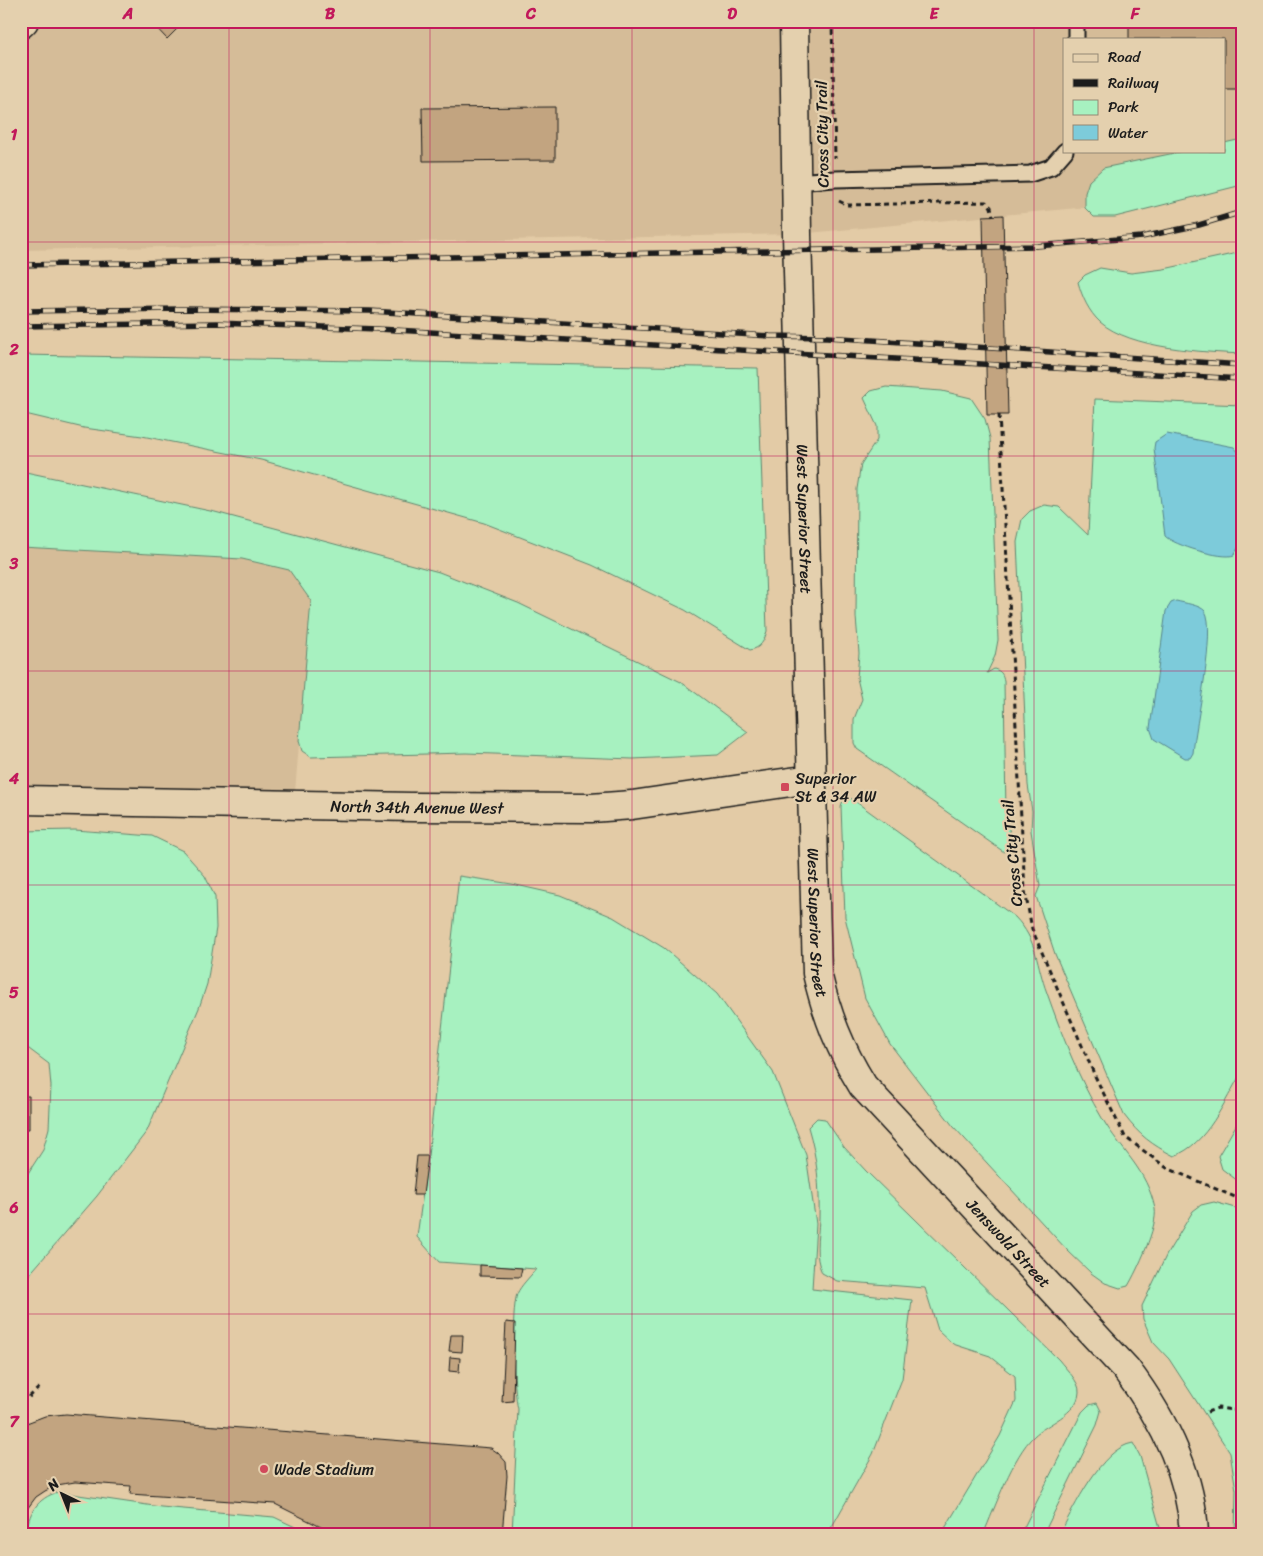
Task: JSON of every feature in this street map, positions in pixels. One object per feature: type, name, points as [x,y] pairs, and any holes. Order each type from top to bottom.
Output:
[{"type":"street","name":"West Superior Street","points":[[794,21],[795,182],[817,973],[827,1013]]},
{"type":"street","name":"North 34th Avenue West","points":[[21,800],[591,808],[632,805],[812,779]]},
{"type":"street","name":"Jenswold Street","points":[[827,1013],[843,1054],[863,1086],[1126,1369],[1150,1401],[1171,1442],[1190,1500],[1194,1532]]},
{"type":"lane","points":[[1076,21],[1076,38]]},
{"type":"lane","points":[[795,182],[835,179],[1030,174],[1051,167],[1064,152]]},
{"type":"path","name":"Cross City Trail","points":[[832,21],[835,179],[836,195],[840,202],[847,205],[986,202],[992,207],[992,216]]},
{"type":"path","name":"Cross City Trail","points":[[999,415],[1025,891],[1032,929],[1095,1076],[1125,1137],[1167,1168],[1241,1200]]},
{"type":"path","points":[[21,1401],[28,1398],[42,1386]]},
{"type":"path","points":[[1207,1412],[1218,1408],[1242,1411]]},
{"type":"shaded area","points":[[21,21],[1242,21],[1242,153],[1154,201],[797,234],[21,250]]},
{"type":"shaded area","points":[[21,547],[242,559],[289,570],[311,601],[294,804],[21,800]]},
{"type":"green space","points":[[1242,139],[1242,185],[1115,217],[1094,217],[1085,208],[1085,193],[1089,181],[1103,168],[1179,152],[1226,152],[1226,143]]},
{"type":"green space","points":[[1242,252],[1242,354],[1168,347],[1130,338],[1113,331],[1092,314],[1078,282],[1085,275],[1100,268],[1131,273],[1164,269]]},
{"type":"green space","points":[[21,355],[758,368],[767,631],[765,638],[762,644],[750,650],[685,610],[592,565],[484,523],[261,460],[142,436],[84,428],[21,413]]},
{"type":"green space","points":[[886,387],[942,391],[971,398],[985,419],[990,438],[998,640],[995,656],[987,673],[994,669],[1001,673],[1004,681],[1006,815],[1011,839],[1009,847],[1004,852],[857,749],[854,743],[854,719],[862,699],[857,678],[859,653],[856,617],[857,489],[861,464],[877,440],[877,426],[864,398],[871,391]]},
{"type":"green space","points":[[1095,399],[1242,405],[1242,1072],[1206,1132],[1186,1150],[1174,1156],[1146,1139],[1124,1115],[1055,954],[1036,896],[1040,886],[1031,831],[1032,811],[1028,785],[1017,542],[1022,519],[1030,511],[1044,505],[1059,507],[1088,535]]},
{"type":"green space","points":[[21,471],[215,512],[439,572],[518,603],[681,682],[748,732],[718,755],[633,759],[466,753],[311,757],[302,751],[299,741],[311,601],[289,570],[242,559],[21,547]]},
{"type":"green space","points":[[847,798],[852,799],[1015,917],[1023,926],[1036,953],[1043,982],[1078,1073],[1109,1130],[1140,1171],[1151,1195],[1155,1209],[1153,1226],[1141,1260],[1128,1286],[1120,1288],[1105,1283],[1091,1273],[1067,1250],[953,1126],[890,1044],[865,998],[845,917],[841,806]]},
{"type":"green space","points":[[75,830],[152,836],[183,851],[205,876],[215,897],[216,928],[207,984],[199,1008],[147,1131],[97,1196],[21,1284],[21,1184],[43,1150],[49,1128],[51,1086],[49,1064],[21,1043],[21,831]]},
{"type":"green space","points":[[459,876],[512,884],[560,895],[613,917],[664,948],[717,994],[773,1072],[806,1155],[816,1224],[812,1289],[912,1300],[902,1379],[873,1454],[826,1535],[512,1535],[518,1409],[513,1351],[515,1303],[517,1294],[523,1284],[536,1269],[439,1262],[417,1237],[428,1156]]},
{"type":"green space","points":[[1242,1115],[1242,1184],[1222,1169],[1218,1156]]},
{"type":"green space","points":[[817,1118],[825,1119],[844,1147],[866,1171],[1059,1360],[1072,1375],[1079,1388],[1077,1400],[1073,1406],[1061,1418],[1034,1436],[1026,1445],[1005,1482],[983,1535],[941,1535],[1000,1436],[1016,1401],[1015,1376],[990,1356],[953,1344],[938,1330],[925,1288],[837,1281],[822,1273],[817,1253],[819,1207],[817,1172],[808,1127]]},
{"type":"green space","points":[[1214,1202],[1242,1210],[1242,1535],[1235,1535],[1236,1490],[1230,1453],[1169,1359],[1153,1342],[1143,1319],[1142,1306],[1167,1254],[1193,1211],[1201,1205]]},
{"type":"green space","points":[[1097,1403],[1101,1411],[1097,1425],[1043,1535],[1020,1535],[1082,1412],[1089,1405]]},
{"type":"green space","points":[[1133,1443],[1140,1456],[1162,1535],[1059,1535],[1099,1467],[1121,1447]]},
{"type":"green space","points":[[58,1492],[161,1507],[274,1517],[312,1535],[27,1535],[29,1520],[39,1502]]},
{"type":"water","points":[[1167,434],[1234,447],[1240,454],[1242,541],[1234,555],[1209,554],[1198,551],[1170,540],[1165,536],[1154,448],[1155,442]]},
{"type":"water","points":[[1176,601],[1192,604],[1203,609],[1208,621],[1207,657],[1193,753],[1190,758],[1185,758],[1154,739],[1150,728],[1166,611],[1171,603]]},
{"type":"building","points":[[150,21],[185,21],[167,39]]},
{"type":"building","points":[[429,21],[514,21],[514,25],[429,26]]},
{"type":"building","points":[[1129,21],[1242,21],[1242,89],[1226,89],[1226,38],[1129,38]]},
{"type":"building","points":[[555,107],[555,160],[423,161],[422,108]]},
{"type":"building","points":[[1003,215],[1008,415],[987,415],[983,216]]},
{"type":"building","points":[[21,1096],[29,1096],[29,1129],[21,1129]]},
{"type":"building","points":[[417,1156],[428,1156],[423,1195],[413,1195]]},
{"type":"building","points":[[480,1265],[522,1268],[520,1277],[480,1276]]},
{"type":"building","points":[[506,1322],[515,1323],[513,1401],[502,1402]]},
{"type":"building","points":[[451,1335],[463,1335],[462,1352],[449,1351]]},
{"type":"building","points":[[450,1357],[460,1358],[459,1372],[449,1371]]},
{"type":"building","name":"Wade Stadium","points":[[66,1414],[491,1448],[506,1462],[507,1476],[502,1535],[337,1535],[275,1504],[130,1494],[131,1486],[75,1482],[57,1485],[45,1491],[36,1497],[21,1517],[21,1421],[24,1424],[45,1416]]},
{"type":"railway","points":[[21,265],[1037,246],[1142,237],[1199,225],[1242,212]]},
{"type":"railway","points":[[21,311],[181,309],[370,311],[770,336],[827,337],[1242,365]]},
{"type":"railway","points":[[21,326],[217,323],[378,329],[1242,379]]},
{"type":"place","name":"Superior St & 34 AW","points":[[785,787]]},
{"type":"place","name":"Wade Stadium","points":[[264,1469]]}]
